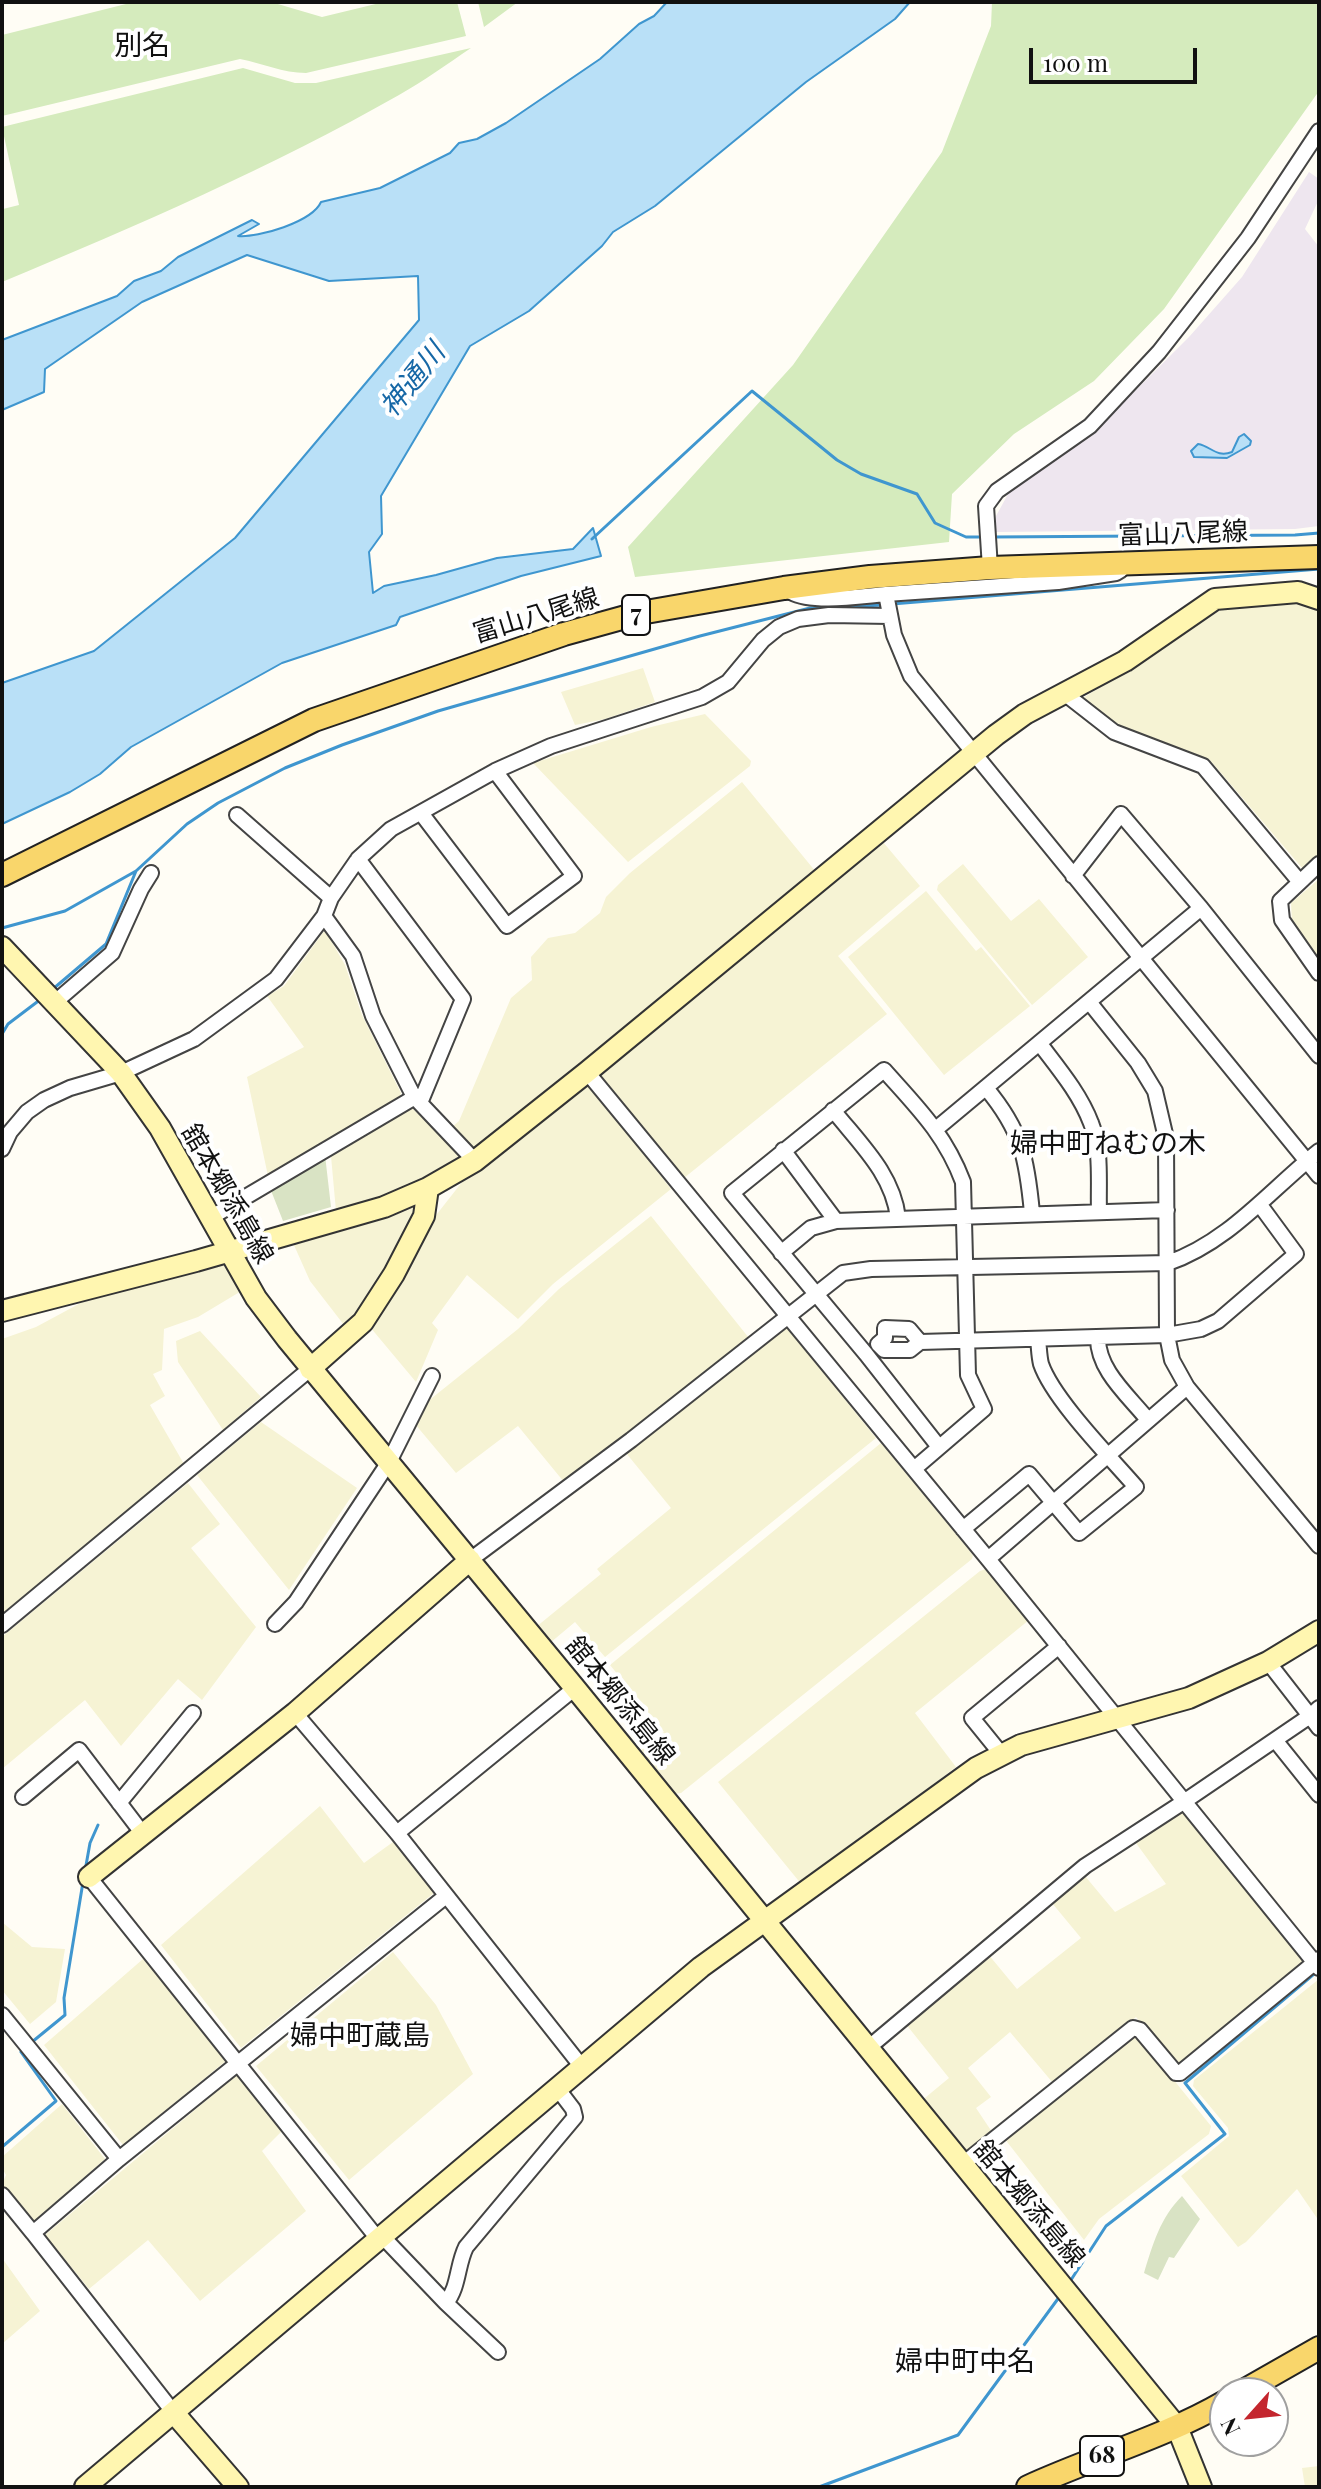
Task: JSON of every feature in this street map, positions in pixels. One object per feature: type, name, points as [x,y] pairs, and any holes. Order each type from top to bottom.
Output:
[{"type":"main road","name":"富山八尾線","points":[[2,875],[314,720],[564,634],[640,613],[784,588],[870,577],[990,568],[1319,557]]},
{"type":"main road","points":[[1268,2377],[1319,2348]]},
{"type":"main road","name":"68","points":[[1028,2487],[1070,2467],[1177,2427],[1209,2410]]},
{"type":"street","points":[[990,568],[986,506],[997,491],[1090,426],[1159,352],[1248,238],[1319,131]]},
{"type":"street","points":[[2,1149],[10,1132],[27,1112],[44,1100],[70,1088],[121,1073],[194,1039],[276,979],[324,916],[331,898],[358,859],[391,829],[495,771],[551,746],[702,697],[728,682],[763,640],[779,627],[798,619],[1116,573],[1132,564]]},
{"type":"street","points":[[784,588],[798,596],[888,605]]},
{"type":"street","points":[[2,1311],[384,1207],[428,1188],[475,1161],[1025,714],[1125,661],[1215,599],[1298,592],[1319,599]]},
{"type":"street","points":[[888,605],[900,655],[911,676],[1319,1176]]},
{"type":"street","points":[[1064,693],[1114,732],[1203,766],[1299,881]]},
{"type":"street","points":[[421,813],[507,926],[574,876],[495,771]]},
{"type":"street","points":[[1073,876],[1121,814],[1319,1056]]},
{"type":"street","points":[[237,815],[331,898]]},
{"type":"street","points":[[210,1218],[418,1100],[463,999],[358,859]]},
{"type":"street","points":[[1319,864],[1280,901],[1282,920],[1319,973]]},
{"type":"street","points":[[54,1003],[112,953],[151,873]]},
{"type":"street","points":[[936,1129],[1201,908]]},
{"type":"street","points":[[324,916],[353,956],[373,1016],[418,1100],[475,1161]]},
{"type":"street","name":"舘本郷添島線","points":[[2,947],[121,1073],[160,1128],[256,1298],[310,1369],[575,1688],[1177,2427],[1201,2487]]},
{"type":"street","points":[[1090,1003],[1138,1063],[1155,1091],[1166,1138],[1167,1335],[1172,1360],[1187,1387],[1319,1546]]},
{"type":"street","points":[[1040,1044],[1074,1089],[1092,1125],[1097,1147],[1099,1212]]},
{"type":"street","points":[[914,1469],[984,1409],[968,1375],[963,1182],[953,1154],[936,1129],[884,1070],[732,1193],[814,1293],[872,1349],[939,1447]]},
{"type":"street","points":[[587,1072],[1318,1963],[1180,2073],[1176,2073],[1140,2030],[1133,2028],[963,2164]]},
{"type":"street","points":[[986,1088],[1005,1111],[1028,1165],[1032,1213]]},
{"type":"street","points":[[833,1110],[883,1172],[892,1188],[898,1218]]},
{"type":"street","points":[[783,1150],[836,1221]]},
{"type":"street","points":[[498,2352],[380,2238],[89,1877],[295,1713],[470,1560],[631,1440],[843,1273],[871,1269],[1168,1263],[1207,1246],[1260,1205],[1319,1151]]},
{"type":"street","points":[[2,1625],[363,1322],[394,1274],[424,1216],[428,1188]]},
{"type":"street","points":[[872,1349],[910,1350],[920,1342],[1167,1335],[1201,1329],[1218,1321],[1296,1254],[1260,1205]]},
{"type":"street","points":[[781,1253],[811,1228],[836,1221],[1167,1210]]},
{"type":"street","points":[[872,1349],[885,1338],[885,1328],[909,1329],[920,1342]]},
{"type":"street","points":[[1098,1337],[1103,1364],[1148,1420]]},
{"type":"street","points":[[963,1529],[1029,1474],[1079,1533],[1136,1487],[1061,1398],[1040,1361],[1038,1339]]},
{"type":"street","points":[[275,1624],[296,1602],[389,1462],[432,1376]]},
{"type":"street","points":[[988,1559],[1187,1387]]},
{"type":"street","points":[[85,2487],[701,1967],[976,1768],[1021,1745],[1189,1698],[1268,1662],[1319,1631]]},
{"type":"street","points":[[1002,1755],[972,1718],[1059,1646]]},
{"type":"street","points":[[1268,1662],[1314,1712],[1319,1728]]},
{"type":"street","points":[[397,1833],[575,1688]]},
{"type":"street","points":[[868,2048],[1085,1866],[1314,1712]]},
{"type":"street","points":[[119,1803],[193,1713]]},
{"type":"street","points":[[295,1713],[397,1833],[582,2067]]},
{"type":"street","points":[[1275,1740],[1319,1795]]},
{"type":"street","points":[[23,1797],[79,1750],[143,1834]]},
{"type":"street","points":[[33,2233],[119,2159],[446,1896]]},
{"type":"street","points":[[2,2015],[119,2159]]},
{"type":"street","points":[[446,2303],[454,2293],[459,2262],[466,2247],[575,2117],[573,2109],[557,2088]]},
{"type":"street","points":[[2,2195],[174,2413],[238,2487]]},
{"type":"shaded area","points":[[1309,172],[1319,179],[1319,199],[1305,229],[1319,247],[1319,526],[1295,529],[996,532],[996,516],[1013,485],[1098,428],[1189,337],[1242,277]]},
{"type":"shaded area","points":[[1297,601],[1319,607],[1319,856],[1303,869],[1209,759],[1116,726],[1083,698],[1222,609]]},
{"type":"shaded area","points":[[643,668],[655,702],[605,719],[575,725],[561,692]]},
{"type":"shaded area","points":[[705,714],[751,761],[750,766],[628,862],[533,763],[651,727]]},
{"type":"shaded area","points":[[742,782],[816,872],[478,1149],[473,1149],[451,1128],[459,1121],[511,998],[532,980],[531,957],[548,938],[575,933],[600,913],[606,897],[630,873]]},
{"type":"shaded area","points":[[883,842],[920,886],[838,956],[887,1014],[684,1178],[602,1078],[602,1071]]},
{"type":"shaded area","points":[[963,864],[1011,921],[1039,899],[1088,957],[1032,1005],[937,890],[938,885]]},
{"type":"shaded area","points":[[1319,879],[1319,958],[1292,922],[1291,903]]},
{"type":"shaded area","points":[[926,891],[976,951],[981,947],[1030,1006],[944,1075],[848,957]]},
{"type":"shaded area","points":[[325,930],[345,965],[362,1015],[401,1093],[400,1097],[268,1176],[247,1077],[304,1047],[267,996],[284,986]]},
{"type":"shaded area","points":[[589,1085],[671,1189],[553,1284],[518,1319],[467,1275],[432,1323],[438,1330],[416,1382],[370,1327],[390,1301],[437,1214],[466,1177],[580,1086]]},
{"type":"shaded area","points":[[411,1107],[462,1157],[443,1178],[364,1305],[344,1325],[310,1281],[285,1225],[336,1211],[331,1156]]},
{"type":"shaded area","points":[[651,1216],[749,1338],[564,1482],[518,1426],[456,1473],[415,1424],[422,1406],[518,1329],[559,1289]]},
{"type":"shaded area","points":[[225,1256],[243,1290],[198,1317],[164,1329],[162,1370],[153,1374],[165,1396],[150,1405],[184,1464],[2,1614],[2,1339],[36,1327],[153,1264]]},
{"type":"shaded area","points":[[781,1329],[788,1329],[876,1438],[605,1657],[575,1622],[550,1643],[536,1627],[601,1574],[597,1569],[671,1508],[626,1453]]},
{"type":"shaded area","points":[[200,1331],[261,1397],[223,1430],[178,1362],[176,1341]]},
{"type":"shaded area","points":[[261,1422],[357,1488],[289,1590],[197,1475]]},
{"type":"shaded area","points":[[881,1443],[973,1555],[972,1559],[681,1793],[673,1794],[639,1752],[664,1732],[610,1665]]},
{"type":"shaded area","points":[[188,1483],[220,1524],[191,1548],[256,1627],[202,1700],[178,1679],[121,1746],[85,1700],[2,1769],[2,1637]]},
{"type":"shaded area","points":[[986,1569],[1029,1620],[915,1713],[956,1767],[802,1885],[718,1782]]},
{"type":"shaded area","points":[[320,1806],[364,1863],[393,1842],[434,1893],[241,2048],[161,1945]]},
{"type":"shaded area","points":[[1178,1810],[1186,1812],[1305,1958],[1305,1964],[1179,2065],[1136,2017],[1053,2083],[1010,2032],[968,2068],[991,2097],[976,2108],[992,2132],[968,2152],[962,2153],[920,2102],[949,2078],[905,2023],[988,1954],[1017,1989],[1081,1938],[1052,1903],[1085,1876],[1115,1912],[1166,1884],[1133,1839]]},
{"type":"shaded area","points":[[2,1922],[32,1947],[65,1949],[56,2002],[30,2024],[2,1990]]},
{"type":"shaded area","points":[[393,1952],[436,2005],[473,2074],[349,2180],[256,2066]]},
{"type":"shaded area","points":[[143,1959],[227,2060],[123,2145],[44,2045]]},
{"type":"shaded area","points":[[1319,1979],[1319,2221],[1297,2189],[1238,2247],[1181,2176],[1229,2136],[1228,2128],[1193,2086],[1194,2080]]},
{"type":"shaded area","points":[[1130,2035],[1139,2037],[1211,2126],[1209,2134],[1099,2219],[1084,2240],[1004,2138]]},
{"type":"shaded area","points":[[238,2074],[283,2130],[262,2151],[306,2211],[200,2301],[148,2240],[89,2289],[45,2235]]},
{"type":"shaded area","points":[[62,2104],[105,2159],[33,2222],[2,2184],[6,2175],[2,2157]]},
{"type":"shaded area","points":[[2,2258],[40,2311],[2,2344]]},
{"type":"shaded area","points":[[1319,2466],[1319,2487],[1305,2487],[1302,2468]]},
{"type":"green space","points":[[134,2],[271,2],[322,17],[384,2],[457,2],[466,36],[306,73],[240,59],[2,116],[2,35]]},
{"type":"green space","points":[[478,2],[518,2],[484,27]]},
{"type":"green space","points":[[992,2],[1319,2],[1319,91],[1164,309],[1094,381],[1014,434],[952,494],[949,542],[635,577],[628,547],[793,365],[942,152],[991,26]]},
{"type":"green space","points":[[471,48],[408,90],[302,147],[153,217],[2,282],[2,207],[19,205],[2,127],[243,68],[295,83],[316,83]]},
{"type":"green space","points":[[325,1155],[331,1207],[283,1221],[270,1188]]},
{"type":"green space","points":[[1182,2196],[1200,2219],[1174,2258],[1169,2257],[1158,2280],[1144,2273],[1163,2222]]},
{"type":"water","name":"神通川","points":[[667,2],[910,2],[895,19],[806,82],[655,206],[613,232],[602,246],[529,311],[470,346],[381,496],[382,534],[369,552],[373,593],[384,586],[497,558],[573,549],[593,528],[601,556],[521,576],[400,617],[396,625],[282,663],[131,747],[100,774],[70,792],[2,824],[2,683],[94,651],[235,538],[419,320],[418,276],[329,281],[247,255],[142,302],[45,369],[44,392],[2,410],[2,340],[117,296],[134,281],[161,271],[178,257],[252,220],[259,224],[238,236],[284,227],[307,216],[321,202],[380,188],[450,153],[459,143],[477,139],[506,123],[600,59]]},
{"type":"water","points":[[1244,434],[1251,441],[1250,445],[1227,458],[1194,457],[1191,451],[1198,444],[1218,453],[1232,452],[1239,437]]},
{"type":"waterway","points":[[592,539],[752,391],[837,460],[861,474],[917,494],[935,523],[966,537],[984,537]]},
{"type":"waterway","points":[[992,537],[1319,533]]},
{"type":"waterway","points":[[892,604],[1319,569]]},
{"type":"waterway","points":[[2,928],[65,911],[136,871],[187,824],[218,803],[285,768],[342,745],[438,711],[700,636],[810,608],[885,605]]},
{"type":"waterway","points":[[53,989],[106,944],[136,871]]},
{"type":"waterway","points":[[2,1034],[8,1024],[41,999]]},
{"type":"waterway","points":[[85,1871],[90,1843],[98,1825]]},
{"type":"waterway","points":[[32,2042],[65,2015],[64,1998],[83,1882]]},
{"type":"waterway","points":[[1069,2283],[1106,2226],[1225,2134],[1185,2083],[1314,1974]]},
{"type":"waterway","points":[[2,2147],[56,2101],[21,2052],[24,2050]]},
{"type":"waterway","points":[[819,2487],[958,2435],[1060,2296]]},
{"type":"district","name":"別名","points":[[142,46]]},
{"type":"district","name":"婦中町ねむの木","points":[[1108,1144]]},
{"type":"district","name":"婦中町蔵島","points":[[360,2036]]},
{"type":"district","name":"婦中町中名","points":[[965,2362]]}]
